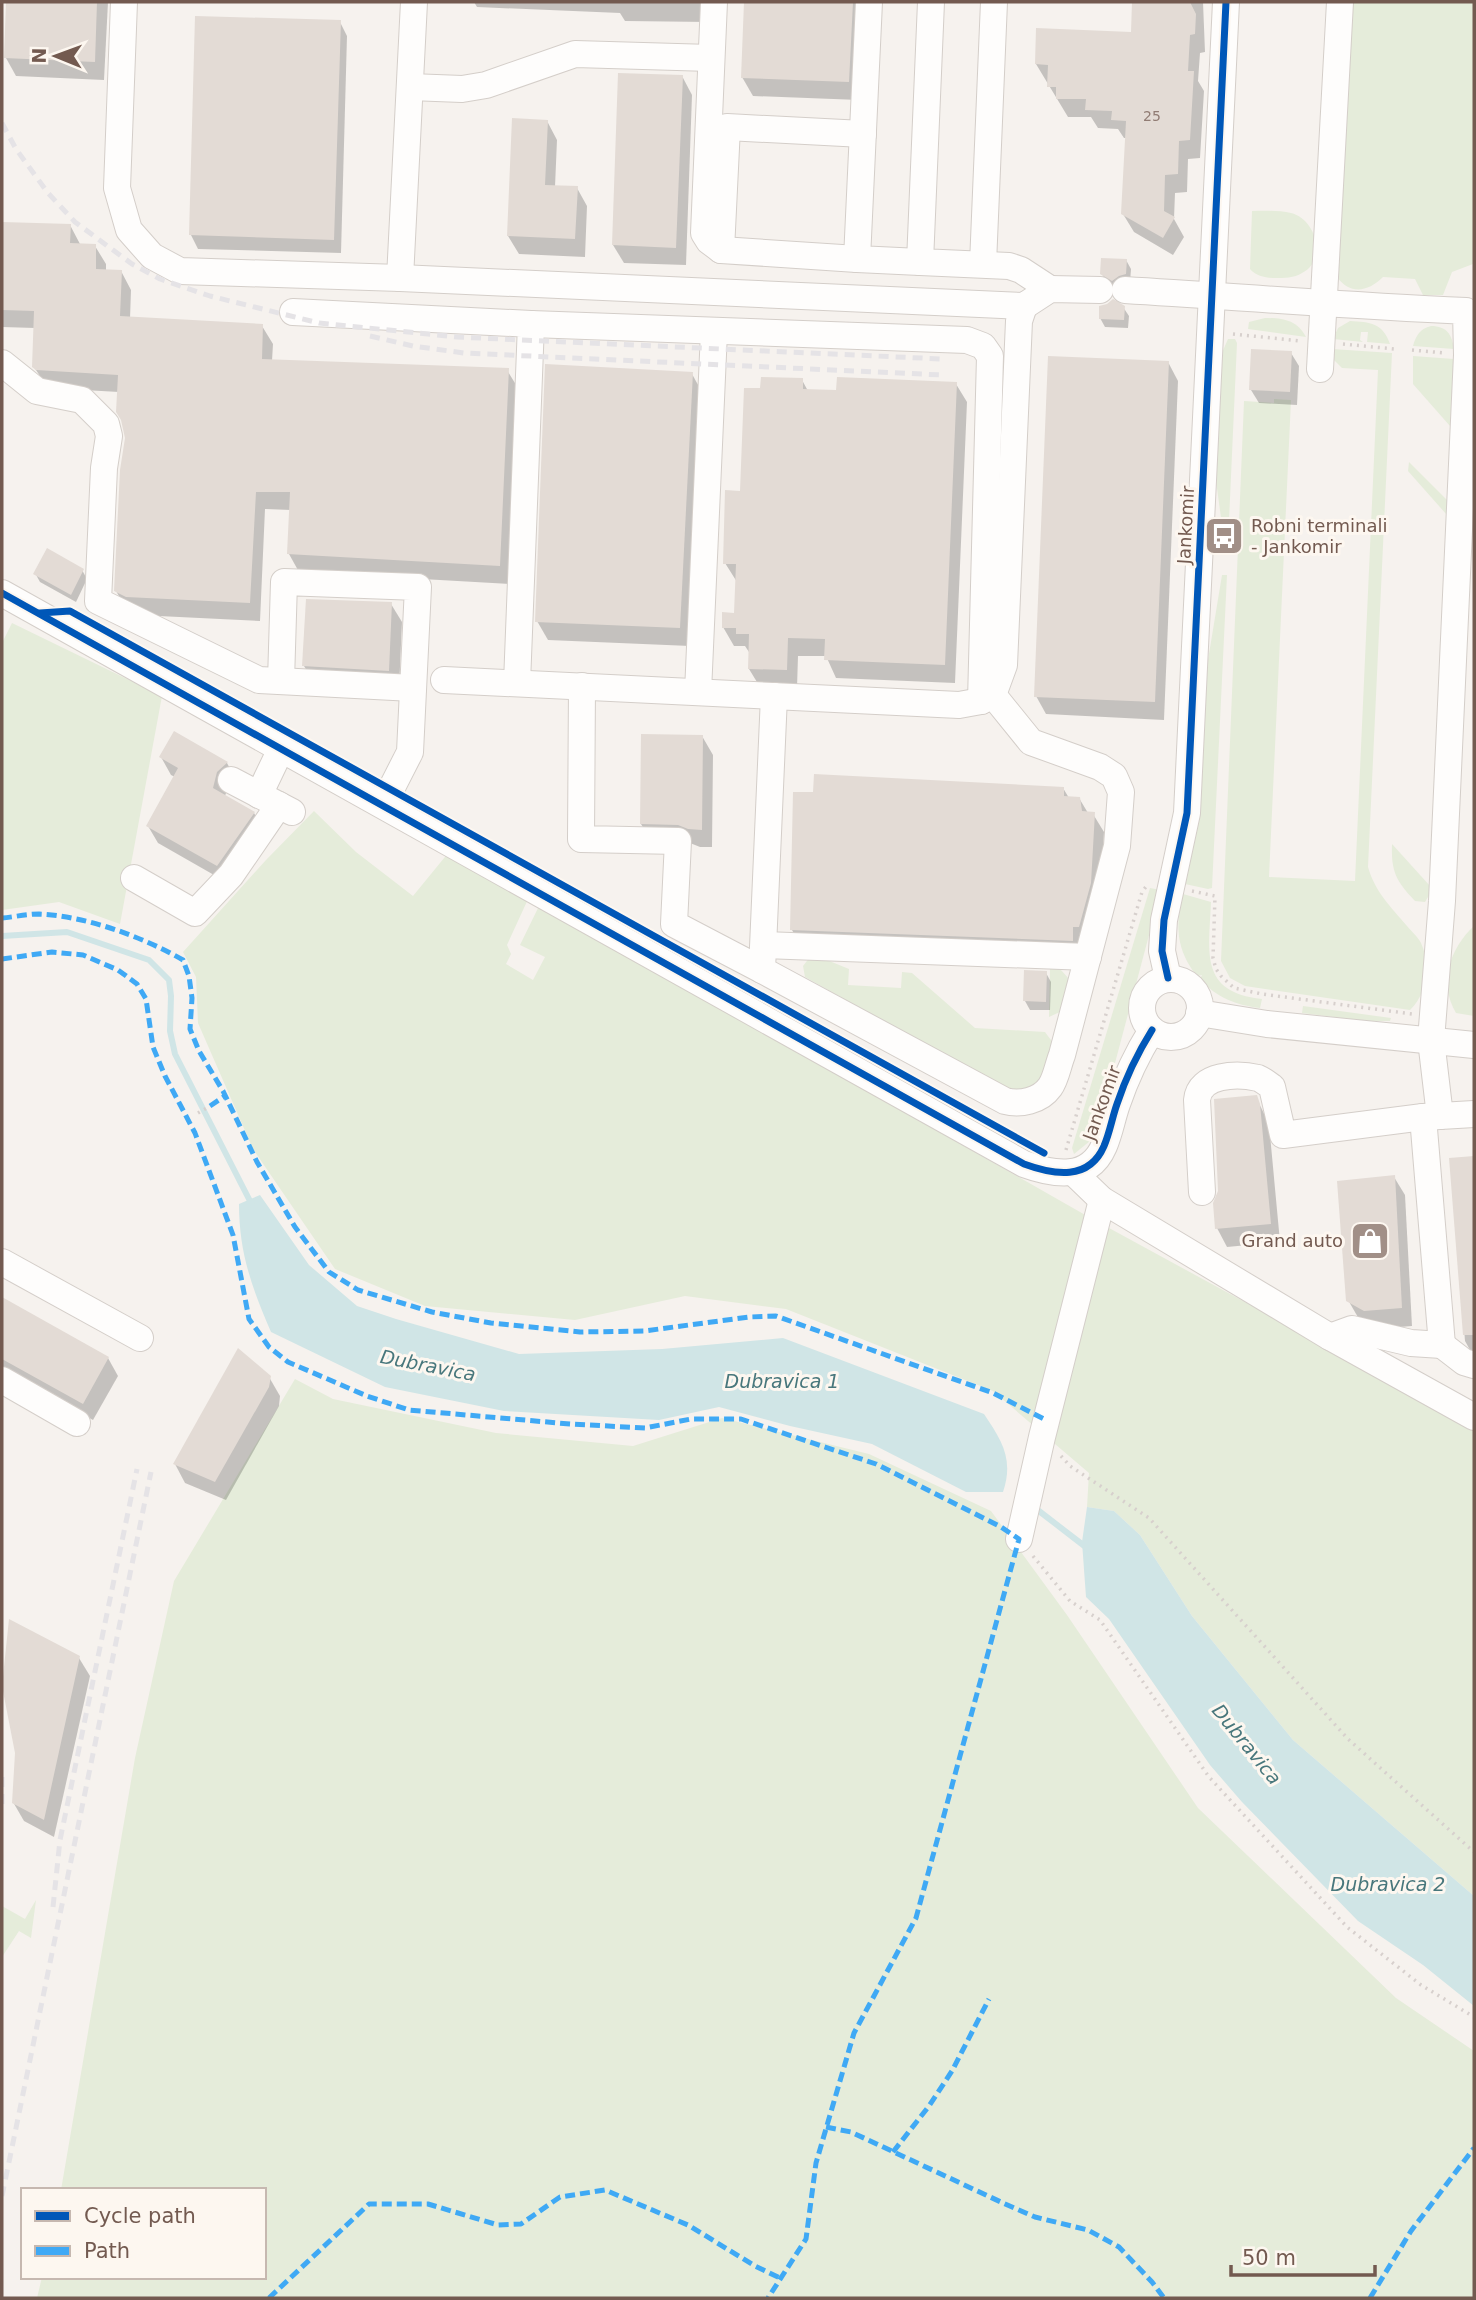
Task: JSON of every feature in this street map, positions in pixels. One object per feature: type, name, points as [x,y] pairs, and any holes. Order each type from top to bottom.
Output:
[{"type":"street","points":[[124,2],[117,188],[128,230],[152,256],[180,271],[400,278],[1024,306],[1050,289]]},
{"type":"street","points":[[400,278],[414,2]]},
{"type":"street","points":[[714,2],[704,233],[709,241],[721,250],[1009,266],[1021,270],[1050,289],[1212,295],[1466,311],[1467,355],[1442,901],[1432,1028],[1432,1117],[1442,1345]]},
{"type":"street","points":[[857,259],[869,2]]},
{"type":"street","points":[[920,262],[932,2]]},
{"type":"street","points":[[983,264],[994,2]]},
{"type":"street","name":"Jankomir","points":[[1168,978],[1162,951],[1163,935],[1186,813],[1226,2]]},
{"type":"street","points":[[1320,369],[1340,2]]},
{"type":"street","points":[[410,87],[462,89],[486,85],[575,54],[711,58]]},
{"type":"street","points":[[721,250],[727,127],[863,134]]},
{"type":"street","points":[[444,680],[959,705],[987,698],[999,682],[1004,665],[1019,321],[1024,306]]},
{"type":"street","points":[[293,312],[714,332],[967,340],[983,346],[990,356],[987,698],[1031,742],[1100,766],[1114,776],[1121,792],[1117,846],[1062,1055],[1050,1087],[1037,1097],[1018,1105],[1005,1101],[763,957],[674,923],[678,841],[581,839],[582,686]]},
{"type":"street","points":[[517,684],[531,324]]},
{"type":"street","points":[[698,692],[714,332]]},
{"type":"street","points":[[2,363],[11,373],[37,391],[82,400],[106,424],[109,436],[104,468],[98,601],[259,680],[413,688]]},
{"type":"street","points":[[281,681],[285,582],[418,587],[410,752],[383,806]]},
{"type":"street","points":[[2,593],[1024,1164],[1049,1172],[1068,1163],[1102,1200],[1330,1337],[1474,1417]]},
{"type":"street","points":[[763,957],[774,696]]},
{"type":"street","points":[[134,878],[195,913],[231,875],[277,804],[281,749]]},
{"type":"street","points":[[230,780],[277,804]]},
{"type":"street","points":[[763,957],[1088,957]]},
{"type":"street","points":[[1168,978],[1181,980],[1189,985],[1199,1001],[1199,1013],[1192,1027],[1185,1033],[1167,1037],[1152,1030],[1144,1020],[1142,1000],[1154,984],[1168,978]]},
{"type":"street","points":[[1199,1013],[1267,1024],[1432,1028],[1474,1045]]},
{"type":"street","name":"Jankomir","points":[[1068,1163],[1093,1162],[1101,1152],[1132,1065],[1152,1030]]},
{"type":"street","points":[[1202,1192],[1197,1100],[1198,1091],[1206,1081],[1221,1078],[1261,1079],[1272,1087],[1283,1135],[1474,1114]]},
{"type":"street","points":[[1019,1539],[1102,1200]]},
{"type":"street","points":[[2,1262],[140,1338]]},
{"type":"street","points":[[1330,1337],[1352,1329],[1411,1343],[1442,1345],[1464,1362],[1474,1365]]},
{"type":"street","points":[[2,1380],[77,1423]]},
{"type":"path","points":[[1231,334],[1311,342]]},
{"type":"path","points":[[1332,344],[1394,349]]},
{"type":"path","points":[[1412,350],[1446,353]]},
{"type":"path","points":[[1068,1163],[1067,1149],[1142,892],[1145,886],[1155,883]]},
{"type":"path","points":[[1183,889],[1215,896],[1213,958],[1216,969],[1234,988],[1432,1028]]},
{"type":"path","points":[[198,1113],[210,1106]]},
{"type":"path","points":[[1042,1437],[1070,1466],[1149,1518],[1348,1740],[1474,1852]]},
{"type":"path","points":[[1019,1539],[1070,1601],[1100,1620],[1209,1777],[1348,1927],[1421,1985],[1474,2017]]},
{"type":"green space","points":[[1347,2],[1474,2],[1474,266],[1473,264],[1452,272],[1443,295],[1423,295],[1415,279],[1383,277],[1371,286],[1353,289],[1337,277]]},
{"type":"green space","points":[[1252,211],[1291,213],[1307,223],[1316,240],[1317,250],[1310,267],[1299,275],[1285,278],[1265,277],[1252,271]]},
{"type":"green space","points":[[1265,318],[1289,321],[1306,337],[1248,329],[1249,322]]},
{"type":"green space","points":[[1350,321],[1375,325],[1384,332],[1390,344],[1367,342],[1368,332],[1361,332],[1360,340],[1363,342],[1333,339],[1338,328]]},
{"type":"green space","points":[[1431,326],[1448,332],[1454,349],[1413,346],[1419,333]]},
{"type":"green space","points":[[1228,339],[1235,339],[1237,343],[1229,521],[1222,525],[1216,481],[1221,355]]},
{"type":"green space","points":[[1332,349],[1392,353],[1368,867],[1379,892],[1418,939],[1424,951],[1424,987],[1410,1010],[1245,986],[1230,978],[1221,961],[1244,401],[1274,403],[1274,399],[1291,400],[1269,877],[1355,881],[1378,370],[1342,368],[1332,358]]},
{"type":"green space","points":[[1413,356],[1454,359],[1450,426],[1413,384]]},
{"type":"green space","points":[[1409,462],[1448,501],[1447,515],[1408,471]]},
{"type":"green space","points":[[1222,575],[1227,575],[1212,888],[1208,889],[1185,884],[1200,805],[1207,666]]},
{"type":"green space","points":[[12,623],[162,696],[120,924],[59,902],[2,910],[2,643]]},
{"type":"green space","points":[[314,811],[356,852],[413,896],[449,852],[529,897],[507,945],[511,954],[506,964],[533,980],[545,957],[520,945],[540,904],[1087,1216],[1474,1427],[1474,1896],[1293,1740],[1192,1616],[1140,1535],[1114,1511],[1087,1507],[1089,1473],[993,1391],[786,1309],[685,1296],[575,1320],[425,1306],[335,1269],[253,1149],[198,1023],[196,977],[183,952]]},
{"type":"green space","points":[[1392,844],[1430,886],[1431,892],[1425,902],[1415,901],[1399,882],[1392,862]]},
{"type":"green space","points":[[1150,888],[1161,890],[1098,1127],[1090,1141],[1074,1154],[1072,1148]]},
{"type":"green space","points":[[1183,894],[1211,902],[1209,938],[1212,967],[1227,988],[1242,995],[1262,999],[1260,1008],[1235,1003],[1220,996],[1206,986],[1200,979],[1202,975],[1197,976],[1190,966],[1181,947],[1178,927]]},
{"type":"green space","points":[[1474,926],[1474,1016],[1456,1013],[1451,1002],[1447,978],[1453,955]]},
{"type":"green space","points":[[810,957],[822,958],[849,969],[848,985],[901,988],[902,972],[912,973],[975,1028],[1045,1032],[1054,1044],[1046,1075],[1026,1090],[1003,1088],[805,977],[803,966]]},
{"type":"green space","points":[[1050,968],[1060,969],[1070,980],[1062,1011],[1049,1017]]},
{"type":"green space","points":[[1303,1006],[1391,1018],[1390,1021],[1366,1021],[1302,1013]]},
{"type":"green space","points":[[295,1379],[333,1399],[496,1433],[633,1446],[722,1418],[869,1454],[991,1511],[1067,1615],[1198,1808],[1396,1998],[1474,2051],[1474,2298],[37,2298],[42,2279],[266,2279],[266,2188],[61,2188],[135,1758],[174,1581]]},
{"type":"green space","points":[[36,1900],[31,1938],[19,1931],[2,1957],[2,1906],[25,1919]]},
{"type":"water","name":"Dubravica 1","points":[[260,1195],[309,1265],[357,1306],[519,1354],[662,1349],[783,1338],[984,1414],[1001,1442],[1007,1460],[1003,1492],[966,1492],[872,1444],[719,1407],[659,1420],[504,1411],[385,1387],[271,1332],[248,1270],[241,1238],[239,1204]]},
{"type":"water","name":"Dubravica 2","points":[[1087,1507],[1114,1511],[1140,1535],[1192,1616],[1293,1740],[1474,1896],[1474,2006],[1423,1965],[1358,1921],[1242,1802],[1210,1765],[1109,1619],[1086,1597],[1082,1542]]},
{"type":"building","points":[[6,2],[97,2],[95,62],[4,58]]},
{"type":"building","points":[[744,2],[853,2],[849,82],[741,78]]},
{"type":"building","points":[[1132,2],[1190,2],[1196,14],[1195,34],[1190,35],[1188,71],[1194,71],[1190,140],[1179,141],[1178,174],[1165,175],[1164,211],[1175,217],[1163,238],[1121,214],[1126,121],[1111,120],[1112,111],[1085,110],[1086,99],[1056,99],[1056,87],[1047,87],[1048,65],[1035,64],[1036,28],[1131,32]]},
{"type":"building","points":[[195,16],[341,20],[334,240],[189,235]]},
{"type":"building","points":[[618,73],[683,75],[676,248],[612,245]]},
{"type":"building","points":[[512,118],[548,120],[545,185],[578,186],[575,239],[507,236]]},
{"type":"building","points":[[2,222],[71,224],[70,243],[96,244],[96,269],[122,270],[120,316],[263,324],[262,359],[509,368],[500,566],[287,554],[290,492],[256,492],[250,603],[126,597],[114,591],[120,470],[125,438],[121,420],[116,412],[118,375],[36,370],[32,367],[34,311],[2,310]]},
{"type":"building","points":[[1101,258],[1127,259],[1126,274],[1112,281],[1100,274]]},
{"type":"building","points":[[1113,299],[1125,306],[1124,320],[1099,319],[1099,306]]},
{"type":"building","points":[[1251,349],[1292,351],[1290,392],[1249,390]]},
{"type":"building","points":[[1048,356],[1169,361],[1155,702],[1034,697]]},
{"type":"building","points":[[545,364],[693,372],[680,628],[535,622]]},
{"type":"building","points":[[761,377],[803,378],[803,389],[836,390],[837,377],[957,382],[945,665],[824,660],[825,639],[788,638],[787,670],[748,669],[749,634],[736,634],[736,628],[722,628],[722,612],[734,613],[736,564],[723,564],[725,490],[740,491],[744,388],[760,388]]},
{"type":"building","points":[[47,548],[84,569],[71,595],[33,574]]},
{"type":"building","points":[[306,599],[392,602],[389,671],[302,666]]},
{"type":"building","points":[[174,731],[228,762],[217,772],[213,788],[255,812],[217,866],[146,826],[178,768],[159,757]]},
{"type":"building","points":[[641,734],[703,735],[702,830],[678,825],[640,824]]},
{"type":"building","points":[[814,774],[1064,787],[1064,796],[1080,797],[1082,811],[1095,812],[1091,883],[1079,927],[1073,927],[1073,941],[790,930],[793,792],[813,792]]},
{"type":"building","points":[[1024,970],[1047,971],[1046,1002],[1023,1001]]},
{"type":"building","points":[[1257,1095],[1271,1224],[1215,1229],[1213,1203],[1218,1191],[1214,1099]]},
{"type":"building","points":[[1474,1156],[1474,1335],[1463,1335],[1449,1158]]},
{"type":"building","name":"Grand auto","points":[[1395,1175],[1402,1308],[1364,1311],[1346,1301],[1337,1181]]},
{"type":"building","points":[[2,1297],[109,1357],[83,1404],[2,1359]]},
{"type":"building","points":[[238,1348],[271,1376],[269,1387],[215,1482],[173,1464]]},
{"type":"building","points":[[9,1619],[80,1656],[44,1820],[12,1803],[15,1753],[2,1686]]},
{"type":"waterway","name":"Dubravica","points":[[2,936],[67,932],[149,960],[169,980],[170,1031],[175,1054],[252,1205]]},
{"type":"waterway","name":"Dubravica","points":[[1039,1511],[1087,1548]]},
{"type":"railway","points":[[2,123],[16,149],[48,193],[75,222],[132,264],[160,279],[210,296],[319,323],[457,337],[942,359]]},
{"type":"railway","points":[[370,336],[413,346],[464,353],[942,375]]},
{"type":"railway","points":[[53,1907],[60,1840],[137,1469]]},
{"type":"railway","points":[[2,2196],[151,1472]]},
{"type":"railway","points":[[2,1777],[2,1806]]},
{"type":"marked path","points":[[2,918],[39,914],[95,923],[150,943],[183,960],[189,976],[192,998],[190,1029],[257,1162],[295,1227],[329,1272],[358,1290],[432,1312],[491,1323],[580,1332],[644,1331],[776,1316],[993,1393],[1046,1420]]},
{"type":"marked path","points":[[2,959],[52,952],[83,955],[118,970],[137,984],[146,999],[153,1047],[195,1133],[233,1235],[249,1319],[269,1347],[288,1362],[367,1396],[409,1410],[645,1428],[691,1419],[741,1419],[876,1464],[1001,1527],[1019,1539],[916,1918],[854,2033],[816,2163],[806,2239],[768,2298]]},
{"type":"marked path","points":[[210,1106],[225,1096]]},
{"type":"marked path","points":[[893,2152],[952,2071],[989,1999]]},
{"type":"marked path","points":[[826,2127],[851,2132],[1035,2217],[1088,2230],[1119,2247],[1164,2298]]},
{"type":"marked path","points":[[1370,2298],[1411,2231],[1474,2148]]},
{"type":"marked path","points":[[269,2298],[369,2204],[428,2204],[498,2225],[521,2224],[560,2197],[605,2190],[688,2225],[755,2266],[782,2279]]},
{"type":"cycle path","points":[[1168,978],[1162,951],[1164,920],[1187,813],[1226,2]]},
{"type":"cycle path","points":[[2,593],[1024,1164],[1047,1171],[1070,1172],[1080,1170],[1097,1157],[1106,1141],[1128,1075],[1152,1030]]},
{"type":"cycle path","points":[[40,613],[70,611],[1044,1153]]},
{"type":"place","name":"Robni terminali - Jankomir","points":[[1224,536]]},
{"type":"place","name":"Grand auto","points":[[1370,1241]]}]
